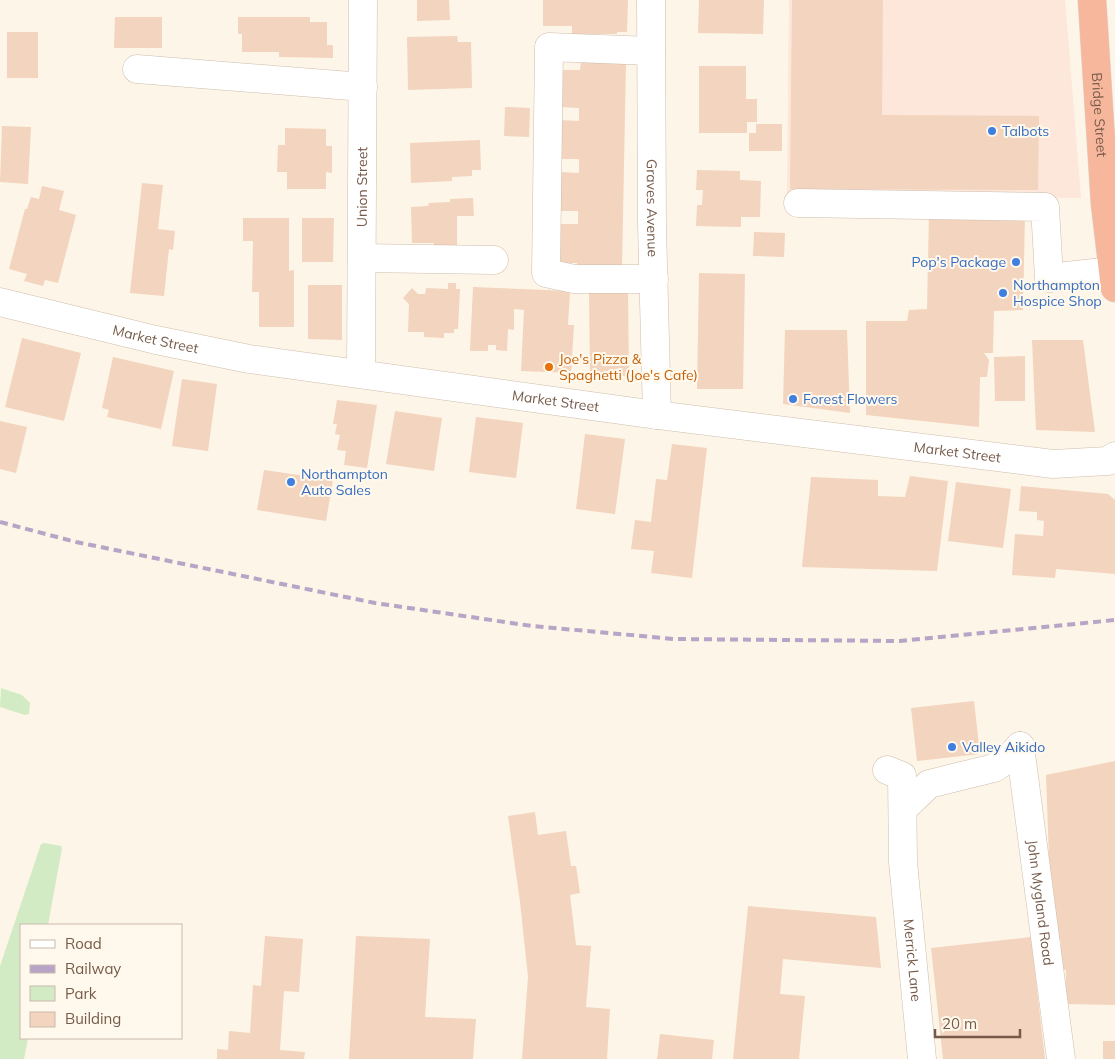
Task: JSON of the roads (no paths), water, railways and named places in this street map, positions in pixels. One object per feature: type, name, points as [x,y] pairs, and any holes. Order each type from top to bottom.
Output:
[{"type":"highway","name":"Bridge Street","points":[[1092,0],[1107,111],[1105,204],[1114,279]]},
{"type":"street","name":"Union Street","points":[[360,373],[363,0]]},
{"type":"street","name":"Graves Avenue","points":[[651,0],[657,415]]},
{"type":"street","points":[[651,51],[550,47],[546,272],[574,279],[654,280]]},
{"type":"street","points":[[138,70],[363,87]]},
{"type":"street","points":[[798,203],[1045,207],[1049,278],[1114,279]]},
{"type":"street","points":[[362,258],[494,260]]},
{"type":"street","name":"Market Street","points":[[0,302],[202,350],[277,363],[657,415],[1053,464],[1108,461],[1115,456]]},
{"type":"street","name":"John Mygland Road","points":[[903,809],[929,784],[994,768],[1009,758],[1020,746],[1061,1053]]},
{"type":"street","name":"Merrick Lane","points":[[887,770],[902,776],[903,862],[922,1059]]},
{"type":"railway","points":[[0,522],[76,542],[375,603],[532,626],[674,639],[900,641],[1115,620]]},
{"type":"place","name":"Talbots","points":[[992,131]]},
{"type":"place","name":"Pop's Package","points":[[1016,262]]},
{"type":"place","name":"Northampton Hospice Shop","points":[[1003,293]]},
{"type":"place","name":"Joe's Pizza & Spaghetti (Joe's Cafe)","points":[[549,367]]},
{"type":"place","name":"Forest Flowers","points":[[793,399]]},
{"type":"place","name":"Northampton Auto Sales","points":[[291,482]]},
{"type":"place","name":"Valley Aikido","points":[[952,747]]}]
